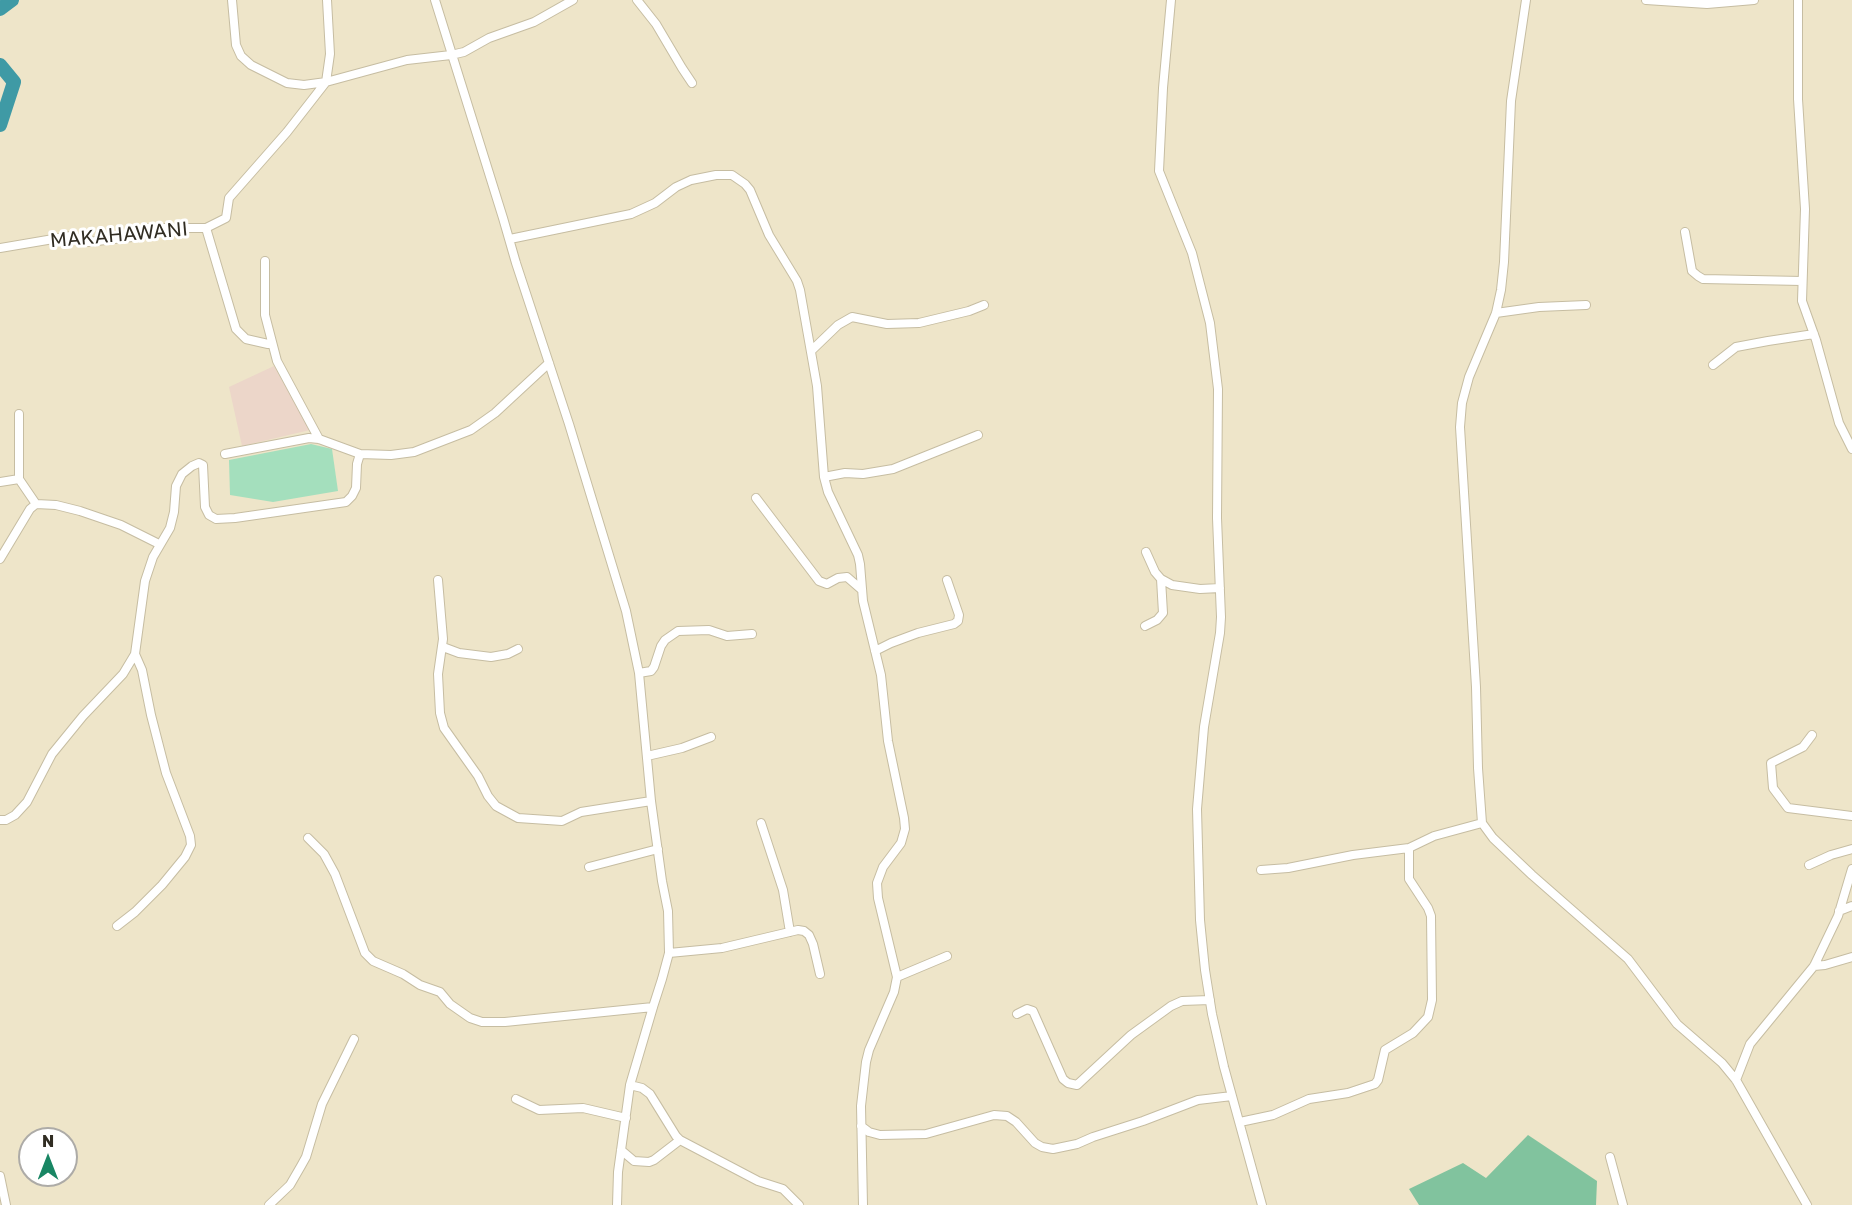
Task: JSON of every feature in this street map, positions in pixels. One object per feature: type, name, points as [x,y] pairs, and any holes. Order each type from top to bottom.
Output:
[{"type":"street","points":[[232,0],[236,45],[241,56],[251,65],[290,84],[304,85],[326,82],[407,60],[464,52],[489,38],[534,22],[573,0]]},
{"type":"street","points":[[206,228],[226,218],[229,198],[287,132],[326,82],[330,54],[327,0]]},
{"type":"street","points":[[435,0],[626,611],[639,674],[651,801],[668,911],[669,953],[630,1085],[618,1172],[617,1205]]},
{"type":"street","points":[[637,0],[656,24],[692,83]]},
{"type":"street","points":[[1171,0],[1163,88],[1159,171],[1192,253],[1213,342],[1218,389],[1217,518],[1220,633],[1204,727],[1197,809],[1200,920],[1210,1000],[1232,1096],[1262,1205]]},
{"type":"street","points":[[1526,0],[1511,101],[1504,262],[1497,313],[1468,377],[1460,427],[1482,823],[1493,838],[1544,886],[1628,959],[1677,1024],[1722,1062],[1737,1080],[1807,1205]]},
{"type":"street","points":[[1646,0],[1707,4],[1754,0]]},
{"type":"street","points":[[1798,0],[1798,99],[1804,209],[1802,301],[1814,334],[1839,423],[1852,449]]},
{"type":"street","points":[[510,239],[631,214],[655,203],[676,187],[691,180],[716,175],[732,175],[750,190],[769,235],[797,281],[806,315],[817,386],[824,477],[828,492],[858,555],[863,601],[884,693],[888,741],[904,818],[901,843],[883,867],[877,883],[878,898],[897,977],[894,992],[866,1062],[861,1106],[863,1205]]},
{"type":"street","name":"MAKAHAWANI","points":[[0,248],[71,237],[88,242],[141,236],[149,228],[206,228],[236,329],[246,339],[268,344]]},
{"type":"street","points":[[1685,232],[1692,271],[1703,279],[1802,281]]},
{"type":"street","points":[[265,261],[265,315],[277,361],[319,439]]},
{"type":"street","points":[[811,351],[838,325],[852,317],[887,324],[919,322],[969,311],[984,305]]},
{"type":"street","points":[[1497,313],[1539,307],[1586,305]]},
{"type":"street","points":[[1713,365],[1737,347],[1814,334]]},
{"type":"street","points":[[225,454],[302,438],[319,439],[360,454],[391,455],[414,452],[463,434],[495,413],[549,363]]},
{"type":"street","points":[[19,414],[18,480],[36,504]]},
{"type":"street","points":[[824,477],[893,469],[978,435]]},
{"type":"street","points":[[0,820],[6,820],[15,815],[27,802],[52,753],[123,674],[135,654],[145,581],[159,544],[171,522],[175,492],[182,474],[199,463],[203,465],[205,507],[209,514],[216,519],[235,518],[346,502],[356,488],[357,464],[360,454]]},
{"type":"street","points":[[0,482],[18,480]]},
{"type":"street","points":[[756,498],[819,581],[827,584],[838,578],[847,578],[862,590]]},
{"type":"street","points":[[0,559],[30,509],[36,504],[56,505],[80,511],[121,525],[159,544]]},
{"type":"street","points":[[1146,552],[1150,564],[1161,579],[1172,585],[1200,589],[1220,588]]},
{"type":"street","points":[[1145,626],[1157,620],[1163,613],[1161,579]]},
{"type":"street","points":[[438,580],[443,648],[438,674],[438,691],[442,722],[496,806],[518,818],[558,822],[581,812],[651,801]]},
{"type":"street","points":[[875,651],[918,633],[957,622],[959,615],[947,580]]},
{"type":"street","points":[[639,674],[651,671],[665,640],[678,631],[709,630],[727,636],[752,634]]},
{"type":"street","points":[[443,648],[459,653],[491,657],[508,654],[518,649]]},
{"type":"street","points":[[117,926],[135,912],[167,880],[185,857],[191,845],[190,836],[166,773],[142,670],[135,654]]},
{"type":"street","points":[[1812,735],[1803,747],[1771,763],[1773,788],[1786,807],[1790,809],[1852,816]]},
{"type":"street","points":[[647,756],[682,748],[711,737]]},
{"type":"street","points":[[761,823],[783,890],[790,932]]},
{"type":"street","points":[[1261,870],[1288,868],[1353,855],[1409,848],[1434,836],[1482,823]]},
{"type":"street","points":[[308,838],[324,854],[335,874],[364,954],[420,985],[440,992],[450,1004],[470,1018],[482,1022],[505,1022],[653,1006]]},
{"type":"street","points":[[1240,1122],[1273,1115],[1309,1098],[1348,1093],[1375,1084],[1385,1050],[1421,1027],[1428,1017],[1432,1000],[1431,916],[1409,879],[1409,848]]},
{"type":"street","points":[[589,867],[658,849]]},
{"type":"street","points":[[1809,865],[1852,849]]},
{"type":"street","points":[[1737,1080],[1750,1044],[1814,966],[1830,935],[1852,869]]},
{"type":"street","points":[[1839,911],[1852,906]]},
{"type":"street","points":[[669,953],[722,948],[798,930],[809,935],[820,974]]},
{"type":"street","points":[[897,977],[947,957]]},
{"type":"street","points":[[1814,966],[1852,957]]},
{"type":"street","points":[[1017,1014],[1027,1009],[1032,1011],[1063,1079],[1077,1085],[1131,1035],[1171,1006],[1182,1001],[1210,1000]]},
{"type":"street","points":[[270,1205],[290,1185],[306,1157],[322,1104],[354,1039]]},
{"type":"street","points":[[630,1085],[642,1088],[650,1094],[680,1140],[758,1181],[783,1189],[800,1205]]},
{"type":"street","points":[[861,1126],[874,1134],[926,1134],[994,1115],[1007,1116],[1016,1122],[1035,1143],[1053,1149],[1077,1144],[1198,1100],[1232,1096]]},
{"type":"street","points":[[516,1099],[539,1110],[583,1108],[626,1118]]},
{"type":"street","points":[[621,1150],[634,1161],[649,1162],[680,1140]]},
{"type":"street","points":[[1610,1157],[1623,1205]]},
{"type":"street","points":[[0,1176],[6,1205]]},
{"type":"shaded area","points":[[274,366],[310,430],[242,446],[229,387]]},
{"type":"green space","points":[[311,444],[332,449],[338,491],[273,502],[230,495],[229,460]]},
{"type":"green space","points":[[1528,1135],[1597,1181],[1596,1205],[1419,1205],[1409,1189],[1463,1163],[1486,1178]]},
{"type":"waterway","points":[[0,9],[12,0]]},
{"type":"waterway","points":[[0,65],[14,82],[0,125]]}]
